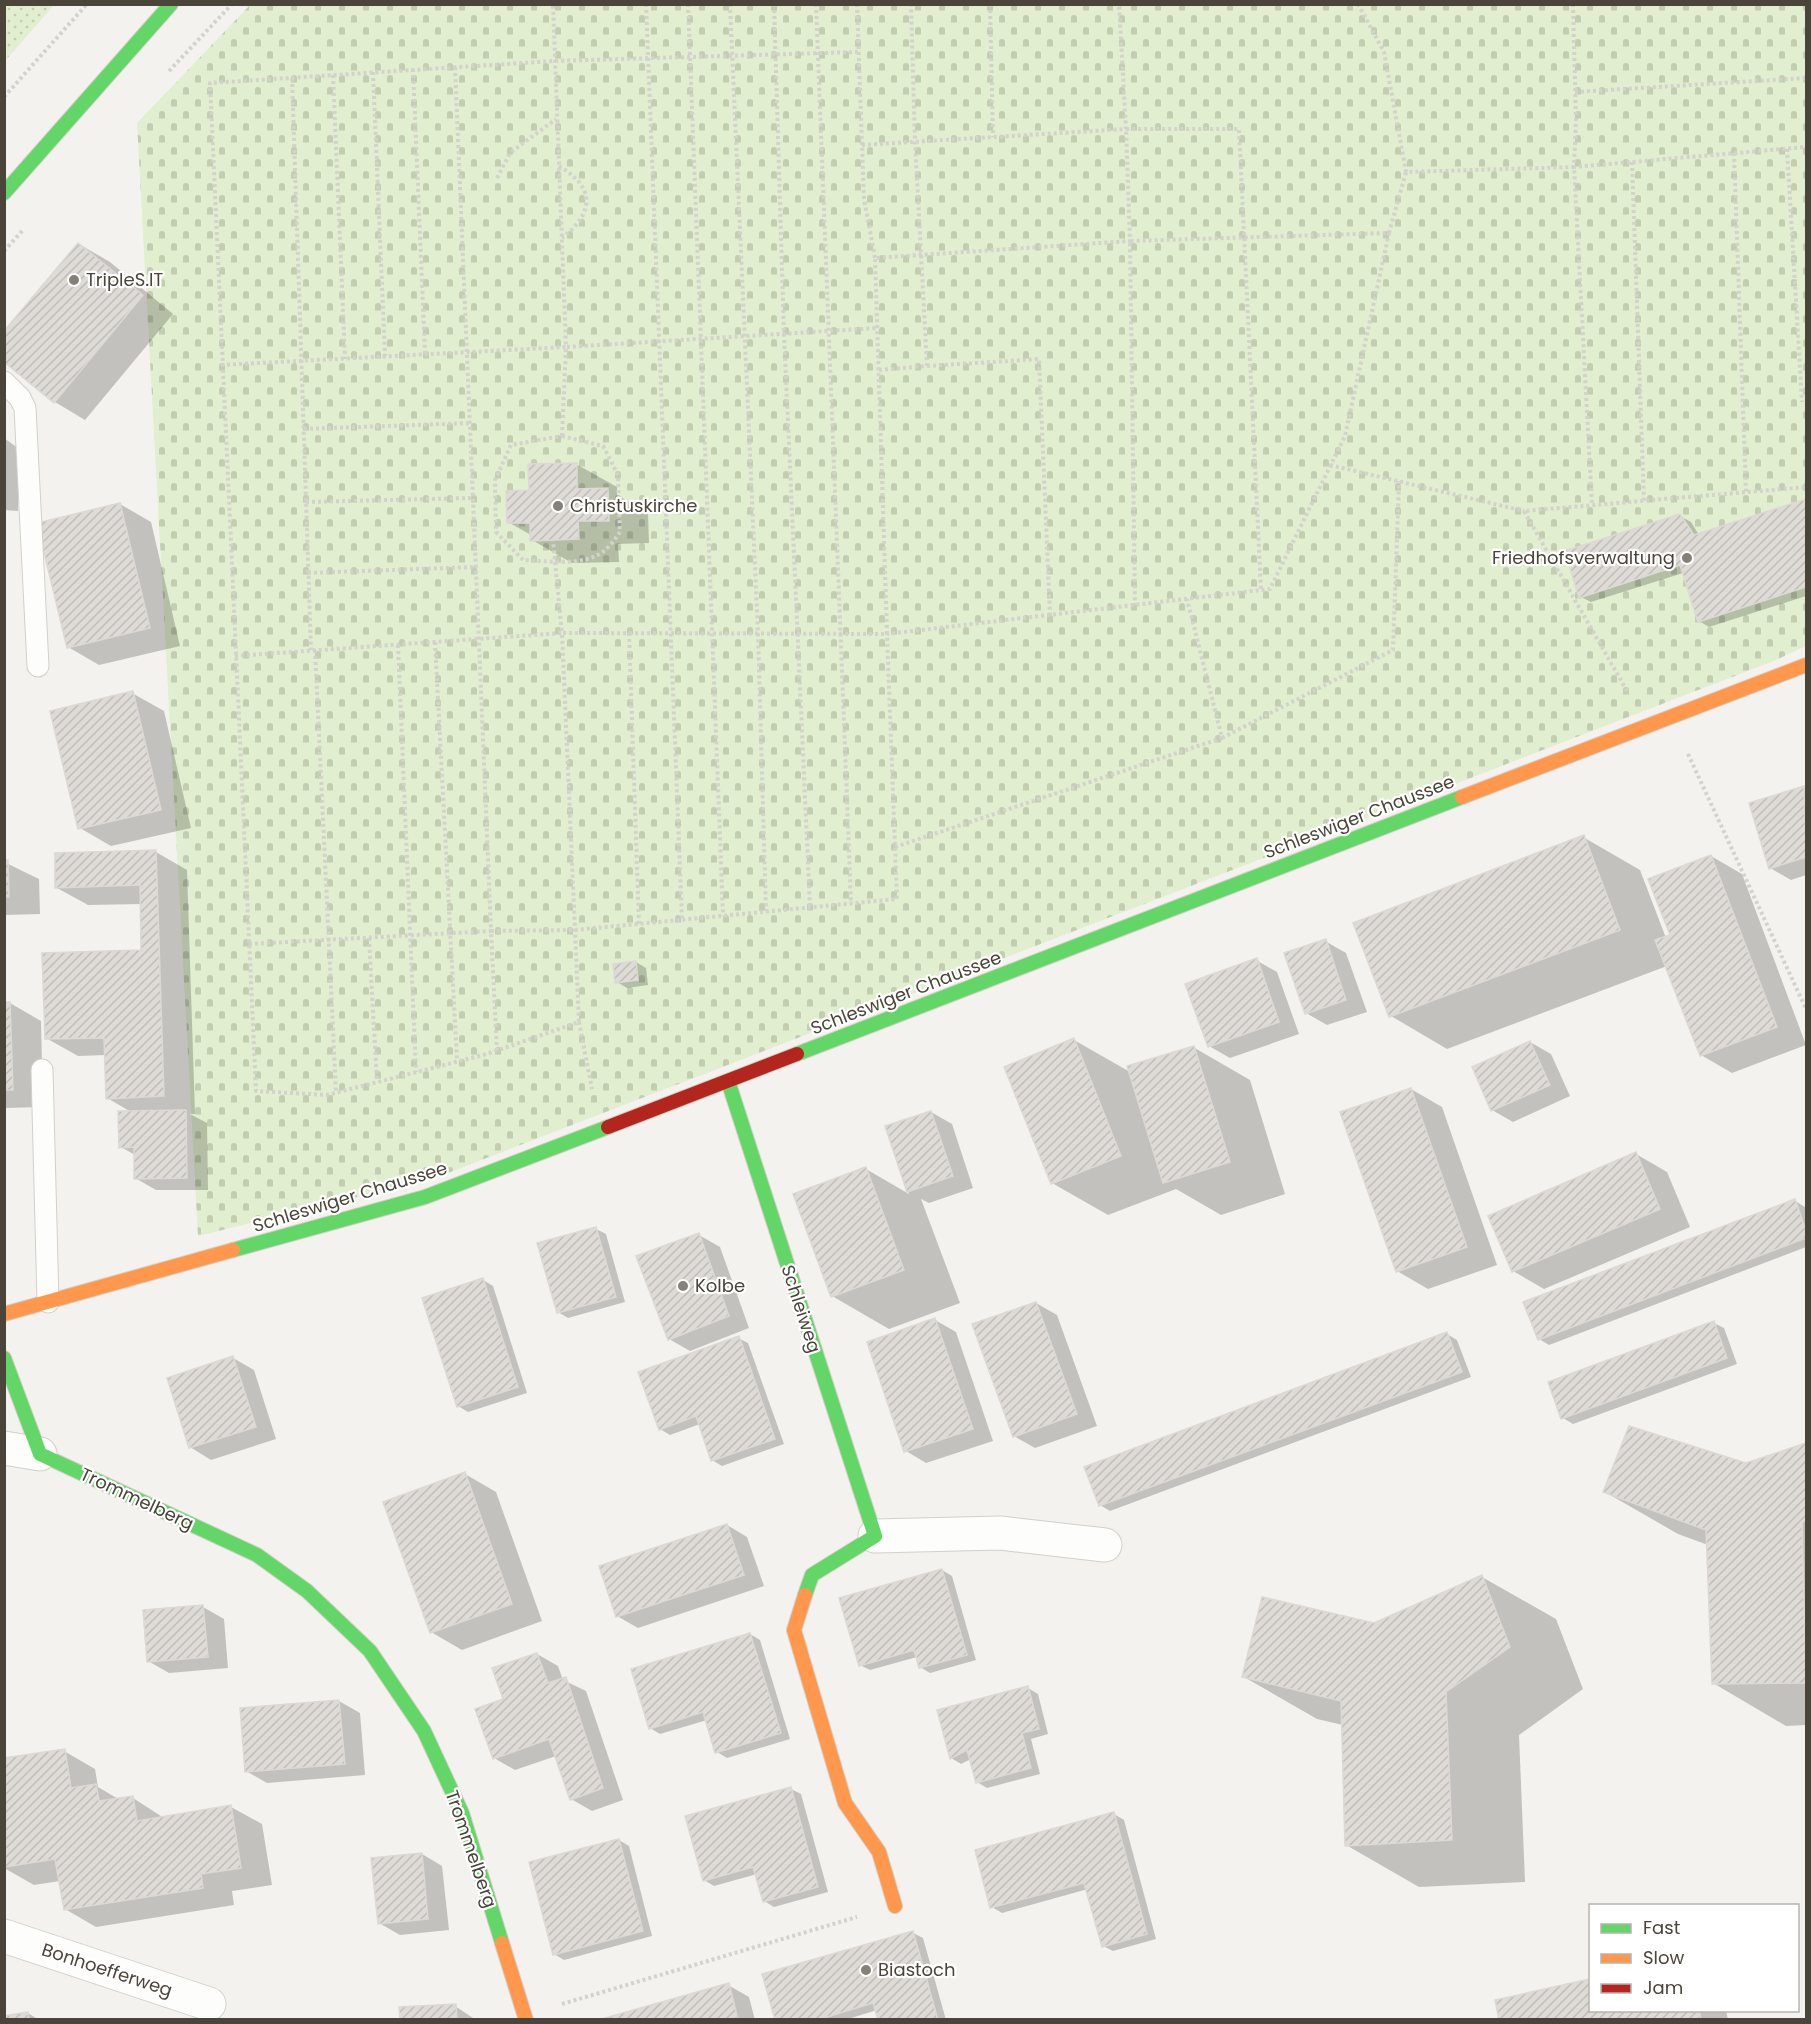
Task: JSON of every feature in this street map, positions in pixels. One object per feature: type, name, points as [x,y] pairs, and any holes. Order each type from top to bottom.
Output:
[{"type":"street","points":[[4,193],[171,4]]},
{"type":"street","name":"Schleswiger Chaussee","points":[[4,1314],[425,1197],[1806,665]]},
{"type":"street","name":"Schleiweg","points":[[728,1081],[875,1536]]},
{"type":"street","points":[[4,1358],[40,1454]]},
{"type":"street","name":"Trommelberg","points":[[4,1448],[40,1454],[257,1555],[307,1591],[370,1651],[424,1731],[462,1813],[525,2017]]},
{"type":"street","points":[[895,1906],[879,1852],[845,1803],[794,1630],[812,1575],[875,1536],[999,1533],[1105,1545]]},
{"type":"street","name":"Bonhoefferweg","points":[[4,1936],[209,2004]]},
{"type":"lane","points":[[4,382],[20,398],[25,408],[38,666]]},
{"type":"lane","points":[[42,1070],[48,1302]]},
{"type":"path","points":[[4,97],[87,4]]},
{"type":"path","points":[[553,4],[566,347],[562,436]]},
{"type":"path","points":[[646,4],[682,920]]},
{"type":"path","points":[[688,4],[699,339],[714,634],[723,916]]},
{"type":"path","points":[[730,4],[758,634],[766,912]]},
{"type":"path","points":[[774,4],[784,334],[810,907]]},
{"type":"path","points":[[816,4],[851,903]]},
{"type":"path","points":[[249,944],[490,931],[575,930],[897,899],[875,258],[864,198],[856,4]]},
{"type":"path","points":[[911,4],[915,142],[927,366]]},
{"type":"path","points":[[990,4],[993,137]]},
{"type":"path","points":[[1119,4],[1130,241],[1135,605]]},
{"type":"path","points":[[235,656],[562,633],[887,634],[1270,589],[1345,436],[1389,233],[1406,172],[1384,52],[1358,4]]},
{"type":"path","points":[[1573,4],[1574,167],[1592,506]]},
{"type":"path","points":[[579,1022],[497,1051],[327,1095],[256,1091],[221,365],[210,83],[554,61],[858,52]]},
{"type":"path","points":[[455,67],[468,352],[471,498],[480,639],[490,931],[497,1051]]},
{"type":"path","points":[[413,69],[424,354]]},
{"type":"path","points":[[373,72],[386,357]]},
{"type":"path","points":[[333,75],[345,359]]},
{"type":"path","points":[[292,78],[308,573],[336,1093]]},
{"type":"path","points":[[1575,92],[1806,78]]},
{"type":"path","points":[[498,178],[510,153],[556,119]]},
{"type":"path","points":[[862,145],[1126,129],[1239,129],[1261,590]]},
{"type":"path","points":[[1406,172],[1574,167],[1806,147]]},
{"type":"path","points":[[1787,148],[1803,402]]},
{"type":"path","points":[[1734,153],[1746,492]]},
{"type":"path","points":[[1632,162],[1644,501]]},
{"type":"path","points":[[558,166],[575,175],[585,190],[586,209],[577,226],[561,239]]},
{"type":"path","points":[[875,258],[1130,241],[1389,233]]},
{"type":"path","points":[[221,365],[878,328]]},
{"type":"path","points":[[879,370],[1040,359],[1050,615]]},
{"type":"path","points":[[304,429],[470,423]]},
{"type":"path","points":[[562,436],[603,446],[618,475],[620,532],[604,551],[583,559],[555,562],[523,560],[496,532],[495,480],[511,445],[562,436]]},
{"type":"path","points":[[1330,465],[1524,511],[1806,487]]},
{"type":"path","points":[[895,847],[1222,738],[1393,650],[1399,481]]},
{"type":"path","points":[[306,502],[471,498]]},
{"type":"path","points":[[1524,511],[1622,680],[1642,727]]},
{"type":"path","points":[[553,540],[562,633],[579,1022],[600,1129]]},
{"type":"path","points":[[308,573],[475,567]]},
{"type":"path","points":[[1187,599],[1222,738]]},
{"type":"path","points":[[629,633],[639,924]]},
{"type":"path","points":[[435,642],[457,1061]]},
{"type":"path","points":[[398,645],[416,1072]]},
{"type":"path","points":[[1671,716],[1806,1009]]},
{"type":"path","points":[[369,938],[377,1082]]},
{"type":"path","points":[[525,2017],[895,1906]]},
{"type":"green space","points":[[4,5],[54,5],[5,61]]},
{"type":"green space","points":[[250,5],[1806,5],[1806,646],[1776,660],[435,1178],[198,1236],[137,123]]},
{"type":"building","points":[[78,243],[143,295],[54,403],[4,362],[4,331]]},
{"type":"building","name":"Christuskirche","points":[[577,463],[577,489],[608,488],[609,521],[578,521],[579,539],[530,541],[530,523],[507,523],[506,491],[529,490],[528,464]]},
{"type":"building","name":"Friedhofsverwaltung","points":[[1806,499],[1806,587],[1698,622],[1680,565],[1579,598],[1565,551],[1680,514],[1694,535]]},
{"type":"building","points":[[120,503],[150,628],[67,648],[37,523]]},
{"type":"building","points":[[133,691],[161,810],[78,829],[50,711]]},
{"type":"building","points":[[1804,786],[1806,857],[1769,869],[1749,803]]},
{"type":"building","points":[[1584,835],[1620,930],[1389,1017],[1353,923]]},
{"type":"building","points":[[156,850],[164,1096],[106,1099],[104,1038],[45,1039],[42,953],[141,950],[140,885],[55,888],[55,853]]},
{"type":"building","points":[[1711,855],[1777,1027],[1700,1056],[1655,940],[1670,935],[1648,879]]},
{"type":"building","points":[[4,860],[8,860],[9,897],[4,897]]},
{"type":"building","points":[[1326,939],[1346,1000],[1305,1014],[1284,953]]},
{"type":"building","points":[[1257,958],[1279,1022],[1208,1047],[1185,984]]},
{"type":"building","points":[[636,961],[638,980],[615,983],[613,964]]},
{"type":"building","points":[[4,1002],[10,1002],[13,1090],[4,1090]]},
{"type":"building","points":[[1074,1038],[1121,1156],[1051,1184],[1004,1067]]},
{"type":"building","points":[[1530,1041],[1550,1085],[1491,1111],[1472,1067]]},
{"type":"building","points":[[1194,1046],[1230,1162],[1163,1183],[1127,1066]]},
{"type":"building","points":[[1411,1088],[1467,1247],[1396,1272],[1340,1112]]},
{"type":"building","points":[[186,1110],[187,1178],[134,1179],[134,1147],[119,1148],[118,1111]]},
{"type":"building","points":[[931,1111],[953,1176],[907,1192],[885,1126]]},
{"type":"building","points":[[1636,1152],[1660,1209],[1512,1272],[1488,1216]]},
{"type":"building","points":[[866,1167],[904,1270],[831,1297],[793,1194]]},
{"type":"building","points":[[1795,1199],[1806,1231],[1806,1238],[1538,1340],[1523,1302]]},
{"type":"building","points":[[596,1227],[616,1297],[557,1313],[537,1243]]},
{"type":"building","name":"Kolbe","points":[[699,1233],[729,1316],[668,1340],[636,1256]]},
{"type":"building","points":[[483,1278],[518,1387],[457,1407],[422,1298]]},
{"type":"building","points":[[1036,1302],[1077,1414],[1013,1437],[972,1324]]},
{"type":"building","points":[[935,1318],[973,1429],[904,1452],[867,1342]]},
{"type":"building","points":[[1714,1321],[1727,1358],[1561,1419],[1548,1382]]},
{"type":"building","points":[[1447,1332],[1462,1372],[1099,1506],[1084,1467]]},
{"type":"building","points":[[739,1336],[775,1439],[711,1461],[696,1416],[659,1430],[638,1372]]},
{"type":"building","points":[[233,1356],[256,1427],[189,1448],[167,1378]]},
{"type":"building","points":[[1629,1426],[1746,1463],[1806,1443],[1806,1520],[1802,1522],[1806,1683],[1712,1684],[1706,1530],[1603,1492]]},
{"type":"building","points":[[465,1472],[512,1604],[430,1633],[383,1502]]},
{"type":"building","points":[[727,1524],[744,1575],[616,1617],[599,1566]]},
{"type":"building","points":[[942,1569],[967,1655],[919,1668],[914,1650],[859,1666],[839,1598]]},
{"type":"building","points":[[1482,1575],[1510,1647],[1446,1692],[1452,1840],[1345,1846],[1341,1701],[1242,1677],[1262,1597],[1374,1623]]},
{"type":"building","points":[[203,1605],[208,1657],[147,1662],[143,1610]]},
{"type":"building","points":[[750,1633],[781,1733],[715,1753],[703,1712],[649,1729],[631,1669]]},
{"type":"building","points":[[537,1653],[548,1683],[566,1677],[603,1788],[570,1800],[549,1739],[493,1759],[475,1709],[503,1699],[492,1668]]},
{"type":"building","points":[[1028,1686],[1039,1729],[1022,1733],[1031,1768],[976,1783],[967,1750],[950,1759],[937,1710]]},
{"type":"building","points":[[339,1700],[345,1764],[245,1772],[240,1708]]},
{"type":"building","points":[[65,1749],[71,1788],[96,1784],[99,1801],[133,1796],[137,1821],[231,1805],[241,1868],[201,1874],[203,1888],[64,1910],[55,1859],[4,1867],[4,1758]]},
{"type":"building","points":[[791,1787],[818,1887],[763,1902],[753,1867],[703,1881],[685,1816]]},
{"type":"building","points":[[1114,1812],[1147,1934],[1102,1947],[1084,1883],[990,1908],[975,1850]]},
{"type":"building","points":[[619,1839],[643,1931],[553,1955],[529,1862]]},
{"type":"building","points":[[422,1853],[428,1919],[378,1924],[371,1858]]},
{"type":"building","points":[[913,1931],[938,2020],[878,2020],[873,2003],[817,2020],[775,2020],[762,1974]]},
{"type":"building","points":[[1589,1979],[1589,2012],[1699,2012],[1701,2020],[1499,2020],[1495,2000]]},
{"type":"building","points":[[729,1983],[738,2020],[598,2020]]},
{"type":"building","points":[[456,2004],[457,2020],[400,2020],[399,2007]]},
{"type":"building","points":[[28,2012],[29,2020],[4,2020],[4,2016]]},
{"type":"traffic: fast","points":[[4,193],[171,4]]},
{"type":"traffic: fast","points":[[797,1054],[1462,797]]},
{"type":"traffic: fast","points":[[728,1081],[875,1536],[812,1575],[805,1595]]},
{"type":"traffic: fast","points":[[233,1250],[425,1197],[608,1127]]},
{"type":"traffic: fast","points":[[4,1358],[40,1454],[257,1555],[307,1591],[370,1651],[424,1731],[462,1813],[502,1943]]},
{"type":"traffic: slow","points":[[1462,797],[1806,665]]},
{"type":"traffic: slow","points":[[4,1314],[233,1250]]},
{"type":"traffic: slow","points":[[805,1595],[794,1630],[845,1803],[879,1852],[895,1906]]},
{"type":"traffic: slow","points":[[502,1943],[526,2020]]},
{"type":"traffic: jam","points":[[608,1127],[797,1054]]},
{"type":"place","name":"TripleS.IT","points":[[74,280]]},
{"type":"place","name":"Christuskirche","points":[[558,506]]},
{"type":"place","name":"Friedhofsverwaltung","points":[[1687,558]]},
{"type":"place","name":"Kolbe","points":[[683,1286]]},
{"type":"place","name":"Biastoch","points":[[866,1970]]}]
